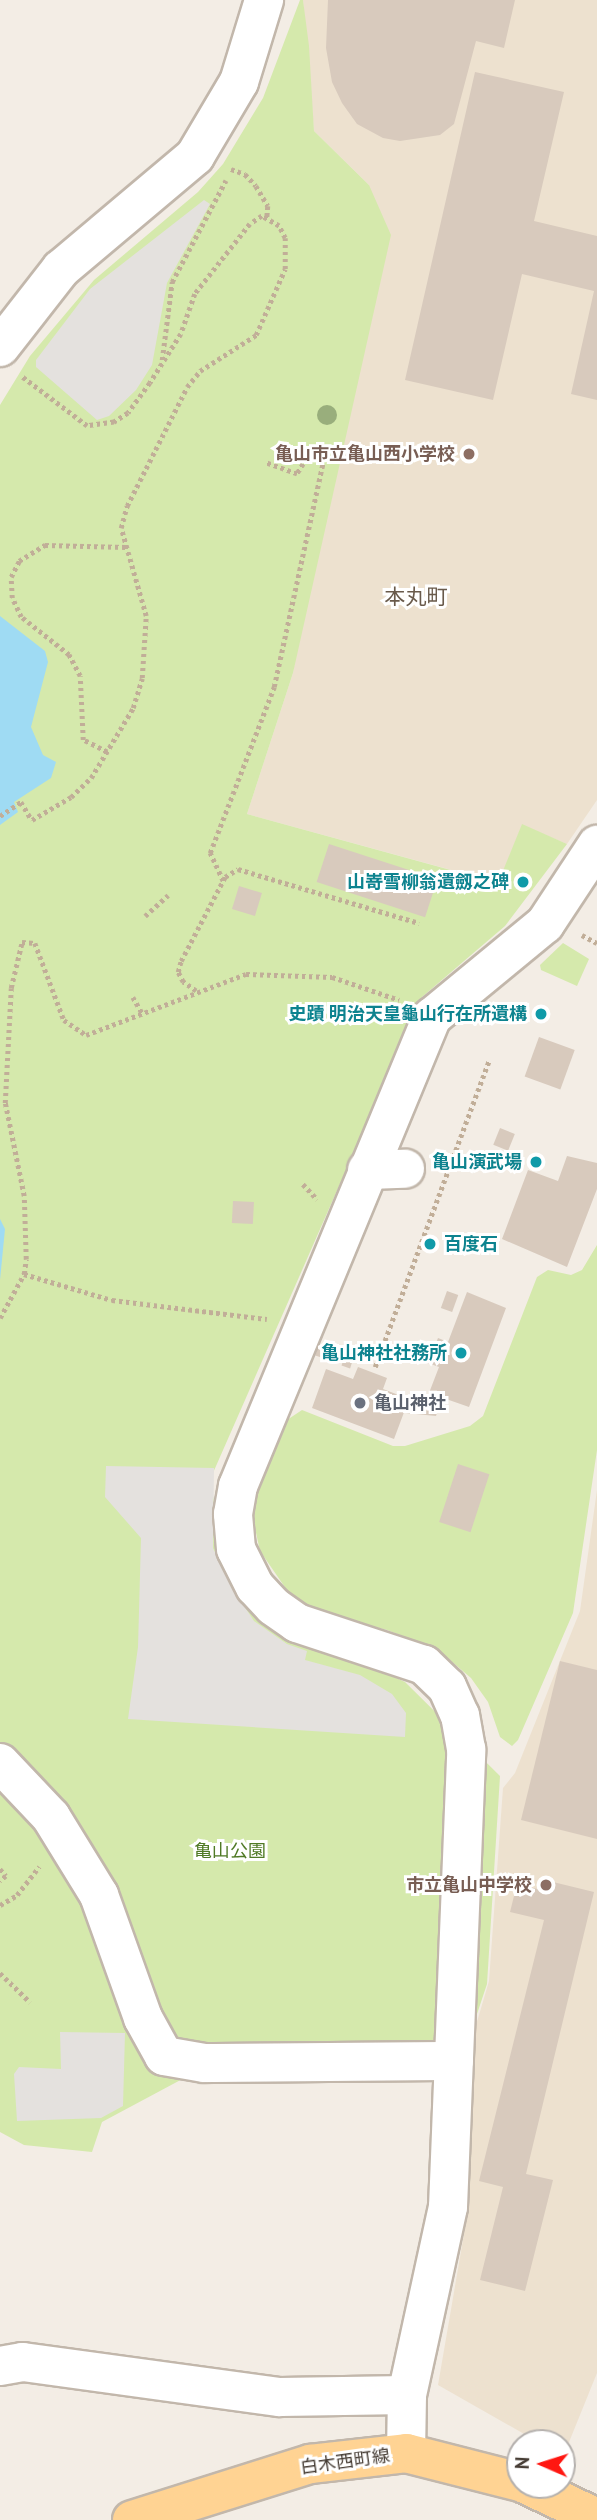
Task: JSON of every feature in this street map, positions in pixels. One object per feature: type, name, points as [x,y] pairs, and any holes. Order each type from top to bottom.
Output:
[{"type":"main road","name":"白木西町線","points":[[132,2520],[310,2464],[407,2453],[506,2478]]},
{"type":"main road","points":[[544,2499],[558,2510],[597,2518]]},
{"type":"street","points":[[9,360],[61,269],[195,156],[240,82],[264,0]]},
{"type":"street","points":[[407,2453],[407,2395],[448,2207],[466,1749],[460,1716],[447,1687],[424,1665],[297,1623],[273,1606],[246,1570],[236,1549],[234,1526],[238,1486],[432,1017],[545,924],[597,845]]},
{"type":"street","points":[[368,1170],[405,1169]]},
{"type":"street","points":[[0,1763],[51,1816],[99,1895],[143,2018],[164,2056],[204,2063],[454,2061]]},
{"type":"street","points":[[0,2366],[23,2362],[280,2397],[407,2395]]},
{"type":"path","points":[[162,361],[172,282],[231,169],[231,158]]},
{"type":"path","points":[[0,816],[21,802],[32,820],[71,797],[91,778],[133,708],[142,678],[146,616],[121,528],[127,506],[187,387],[200,371],[256,335],[285,269],[285,238],[267,218],[268,206],[256,186],[231,169]]},
{"type":"path","points":[[9,360],[87,426],[101,425],[128,413],[181,334],[195,294],[250,224],[267,218]]},
{"type":"path","points":[[223,881],[210,853],[274,687],[324,457],[316,453],[307,458],[297,474],[267,463]]},
{"type":"path","points":[[107,752],[83,740],[80,676],[69,655],[21,617],[12,598],[11,577],[19,561],[45,545],[126,547]]},
{"type":"path","points":[[196,991],[183,982],[178,972],[180,961],[223,881],[238,869],[249,870],[419,923]]},
{"type":"path","points":[[145,916],[167,895]]},
{"type":"path","points":[[0,1318],[24,1273],[27,1223],[3,1104],[11,988],[22,942],[35,943],[64,1020],[73,1027],[94,1035],[196,991],[246,974],[332,977],[408,1004]]},
{"type":"path","points":[[133,997],[143,1014]]},
{"type":"path","points":[[375,1367],[489,1061]]},
{"type":"path","points":[[24,1273],[112,1300],[273,1320]]},
{"type":"path","points":[[411,1344],[427,1350]]},
{"type":"path","points":[[0,1905],[16,1895],[46,1858],[68,1846]]},
{"type":"path","points":[[0,1869],[6,1876],[0,1881]]},
{"type":"path","points":[[0,1973],[30,2002]]},
{"type":"shaded area","name":"亀山市立亀山西小学校","points":[[303,0],[597,0],[597,800],[567,844],[522,825],[499,883],[247,814],[293,673],[369,185],[314,131]]},
{"type":"shaded area","points":[[204,200],[210,204],[167,283],[152,365],[136,390],[109,416],[97,420],[36,367],[36,360],[90,289]]},
{"type":"shaded area","points":[[106,1466],[214,1468],[213,1548],[231,1586],[254,1621],[287,1644],[307,1651],[305,1660],[360,1675],[392,1694],[406,1713],[405,1737],[128,1719],[138,1647],[141,1538],[105,1497]]},
{"type":"shaded area","name":"市立亀山中学校","points":[[597,1490],[597,2373],[574,2429],[515,2429],[438,2385],[464,2234],[474,2032],[489,1981],[503,1788],[515,1773],[580,1611]]},
{"type":"shaded area","points":[[60,2032],[125,2033],[123,2106],[101,2118],[17,2121],[14,2074],[19,2067],[61,2069]]},
{"type":"green space","name":"亀山公園","points":[[300,0],[303,0],[309,46],[314,131],[369,185],[391,235],[293,673],[247,814],[498,883],[522,824],[567,844],[505,926],[422,997],[209,1482],[244,1606],[405,1682],[500,1776],[487,1984],[471,2032],[471,2081],[188,2076],[102,2122],[92,2152],[24,2145],[0,2132],[0,405],[30,356],[94,280],[198,192],[223,164],[263,98]]},
{"type":"green space","points":[[563,943],[589,959],[577,986],[541,970],[540,965]]},
{"type":"green space","points":[[597,1245],[597,1450],[573,1613],[518,1740],[512,1746],[500,1737],[488,1702],[471,1678],[437,1649],[387,1630],[314,1611],[291,1596],[260,1551],[253,1519],[255,1493],[284,1422],[302,1410],[393,1446],[405,1446],[470,1426],[483,1416],[537,1277],[548,1270],[571,1275],[582,1270]]},
{"type":"water","points":[[0,616],[45,651],[48,662],[31,727],[43,755],[56,762],[51,778],[14,802],[18,812],[0,825]]},
{"type":"water","points":[[0,1219],[5,1229],[0,1280]]},
{"type":"building","points":[[328,0],[515,0],[504,48],[476,41],[454,124],[440,135],[400,141],[383,138],[357,124],[342,103],[332,82],[326,48]]},
{"type":"building","points":[[475,72],[564,92],[534,221],[597,236],[597,400],[571,394],[594,291],[522,274],[493,400],[405,380]]},
{"type":"building","points":[[329,844],[437,879],[425,917],[317,882]]},
{"type":"building","points":[[239,886],[262,893],[255,916],[232,909]]},
{"type":"building","points":[[539,1037],[575,1050],[560,1089],[525,1076]]},
{"type":"building","points":[[500,1128],[515,1134],[508,1151],[493,1145]]},
{"type":"building","points":[[567,1156],[597,1163],[597,1189],[567,1267],[502,1239],[528,1170],[558,1181]]},
{"type":"building","points":[[233,1201],[254,1202],[253,1224],[232,1223]]},
{"type":"building","points":[[447,1291],[458,1295],[452,1312],[441,1308]]},
{"type":"building","name":"亀山神社社務所","points":[[467,1292],[506,1308],[469,1407],[429,1393],[439,1367],[428,1363],[438,1338],[448,1342]]},
{"type":"building","points":[[318,1347],[327,1350],[324,1358],[315,1356]]},
{"type":"building","points":[[344,1358],[353,1361],[350,1368],[342,1366]]},
{"type":"building","name":"亀山神社","points":[[358,1367],[387,1378],[383,1389],[409,1399],[394,1439],[312,1408],[326,1369],[353,1379]]},
{"type":"building","points":[[436,1399],[441,1401],[436,1416],[406,1413],[407,1408],[432,1411]]},
{"type":"building","points":[[458,1464],[489,1474],[471,1532],[439,1522]]},
{"type":"building","points":[[560,1661],[597,1670],[597,1839],[521,1820]]},
{"type":"building","points":[[553,1882],[594,1892],[526,2174],[553,2180],[525,2291],[480,2280],[503,2187],[479,2181],[544,1920],[510,1912],[517,1884],[550,1892]]},
{"type":"place","name":"亀山市立亀山西小学校","points":[[469,454]]},
{"type":"place","name":"山嵜雪柳翁遺劔之碑","points":[[523,882]]},
{"type":"place","name":"史蹟 明治天皇龜山行在所遺構","points":[[541,1014]]},
{"type":"place","name":"亀山演武場","points":[[536,1162]]},
{"type":"place","name":"百度石","points":[[430,1244]]},
{"type":"place","name":"亀山神社社務所","points":[[461,1353]]},
{"type":"place","name":"亀山神社","points":[[360,1403]]},
{"type":"place","name":"市立亀山中学校","points":[[546,1885]]},
{"type":"district","name":"本丸町","points":[[416,597]]}]
